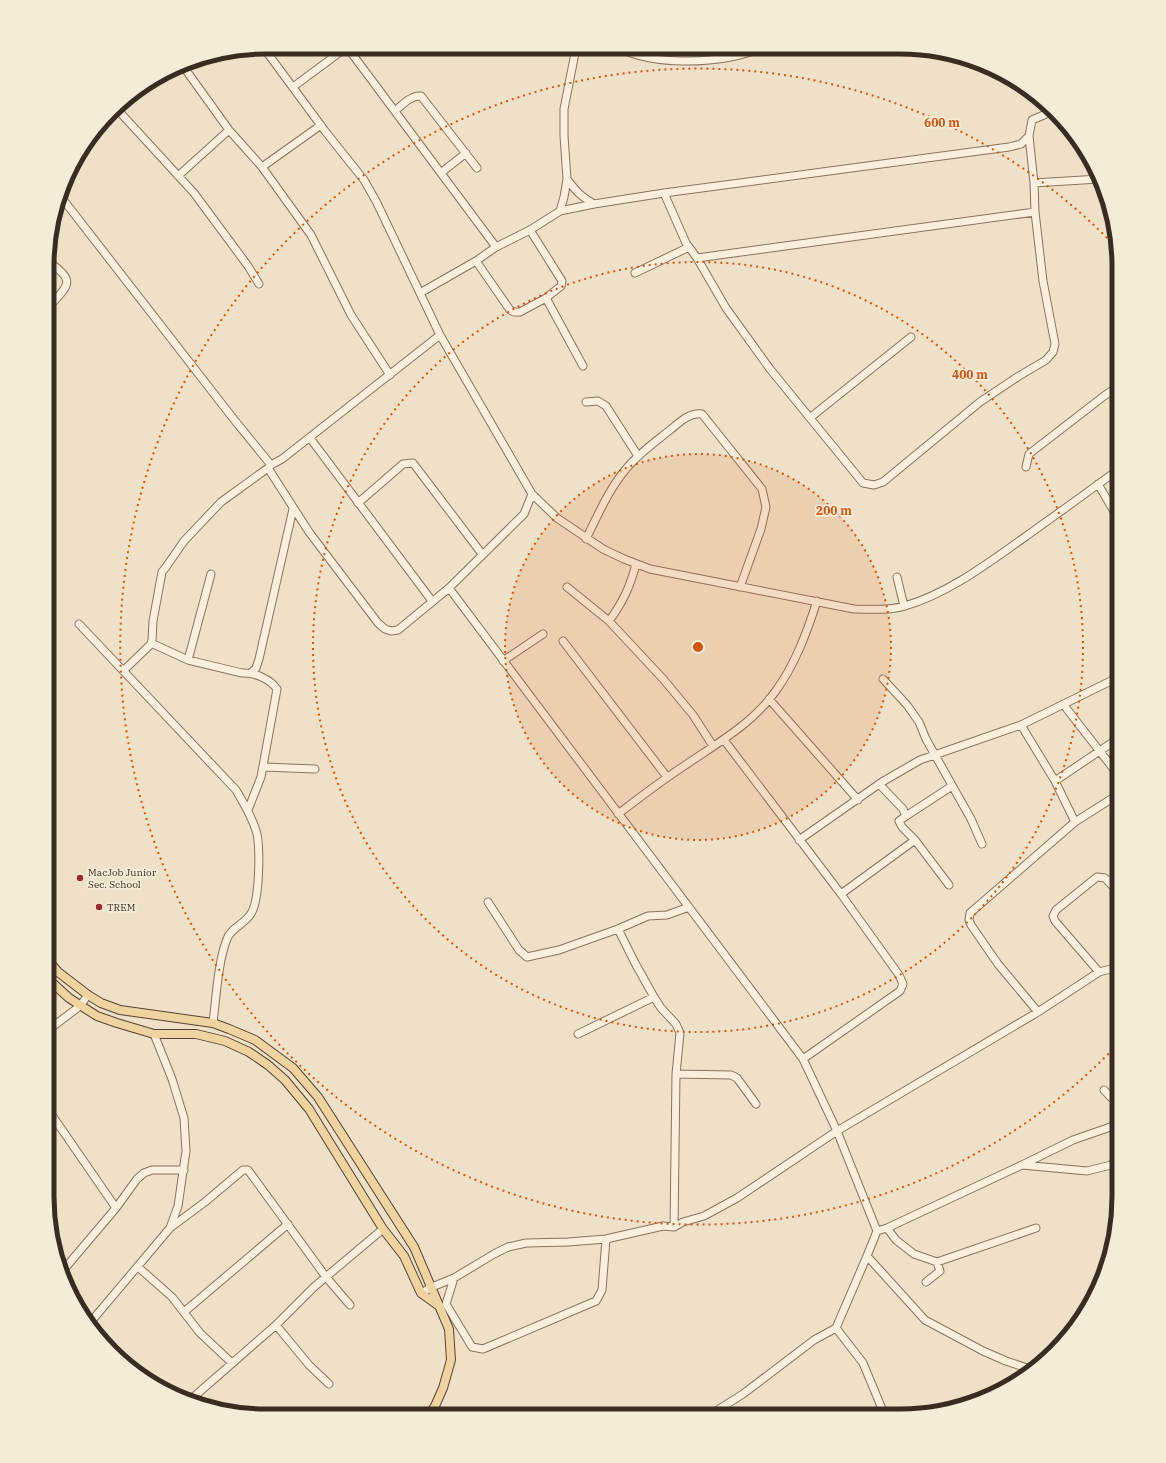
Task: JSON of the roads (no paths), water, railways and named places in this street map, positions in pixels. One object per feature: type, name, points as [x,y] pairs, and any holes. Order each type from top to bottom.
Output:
[{"type":"main road","points":[[54,967],[58,972],[88,996],[101,1003],[120,1010],[213,1024],[229,1029],[255,1040],[293,1068],[318,1098],[414,1247],[432,1287],[449,1329],[451,1360],[444,1388],[433,1409]]},
{"type":"main road","points":[[54,984],[69,998],[97,1016],[154,1034],[196,1034],[225,1041],[249,1052],[268,1065],[285,1080],[308,1109],[383,1229],[404,1256],[421,1293],[439,1307]]},
{"type":"street","points":[[267,54],[364,180],[440,335],[532,494],[557,518],[602,549],[650,569],[854,609],[883,610],[904,606],[925,599],[964,579],[1006,551],[1112,474]]},
{"type":"street","points":[[292,87],[337,54]]},
{"type":"street","points":[[352,54],[496,246]]},
{"type":"street","points":[[560,212],[567,179],[564,109],[575,54]]},
{"type":"street","points":[[637,54],[649,58],[700,60],[731,57],[742,54]]},
{"type":"street","points":[[186,70],[229,130],[262,167],[311,235],[351,315],[390,375]]},
{"type":"street","points":[[395,111],[413,97],[417,95],[421,96],[477,168]]},
{"type":"street","points":[[120,112],[203,205],[248,266],[259,284]]},
{"type":"street","points":[[664,193],[689,247],[726,308],[770,369],[811,417],[863,483],[874,485],[883,482],[980,402],[1046,360],[1053,352],[1055,344],[1043,281],[1035,212],[1034,183],[1029,136],[1032,120],[1047,113]]},
{"type":"street","points":[[262,167],[321,125]]},
{"type":"street","points":[[178,176],[229,130]]},
{"type":"street","points":[[420,293],[476,261],[496,246],[530,230],[560,212],[594,204],[664,193],[1009,147],[1021,144],[1029,136]]},
{"type":"street","points":[[442,172],[466,154]]},
{"type":"street","points":[[567,179],[576,192],[594,204]]},
{"type":"street","points":[[1034,183],[1093,179]]},
{"type":"street","points":[[64,201],[270,467],[293,509],[308,532],[355,594],[385,630],[398,630],[449,588],[524,514],[532,494]]},
{"type":"street","points":[[697,258],[1035,212]]},
{"type":"street","points":[[476,261],[510,310],[520,312],[546,298],[561,286],[562,281],[530,230]]},
{"type":"street","points":[[635,273],[689,247]]},
{"type":"street","points":[[54,266],[66,276],[67,281],[66,286],[54,301]]},
{"type":"street","points":[[546,298],[583,366]]},
{"type":"street","points":[[123,671],[151,643],[154,614],[162,572],[184,541],[221,502],[310,438],[440,335]]},
{"type":"street","points":[[811,417],[911,337]]},
{"type":"street","points":[[1026,468],[1029,454],[1112,391]]},
{"type":"street","points":[[586,402],[598,401],[606,406],[638,456]]},
{"type":"street","points":[[586,538],[614,484],[626,468],[638,456],[681,422],[692,415],[702,414],[762,489],[766,507],[761,530],[740,587]]},
{"type":"street","points":[[310,438],[432,601]]},
{"type":"street","points":[[358,503],[403,464],[413,463],[482,554]]},
{"type":"street","points":[[1098,484],[1112,508]]},
{"type":"street","points":[[251,673],[256,668],[259,659],[293,509]]},
{"type":"street","points":[[609,621],[625,598],[632,582],[636,564]]},
{"type":"street","points":[[188,660],[211,574]]},
{"type":"street","points":[[897,577],[904,606]]},
{"type":"street","points":[[567,587],[609,621],[669,686],[693,715],[714,746]]},
{"type":"street","points":[[449,588],[803,1059],[837,1131],[876,1231],[867,1256],[836,1328],[814,1340],[786,1363],[719,1409]]},
{"type":"street","points":[[618,814],[667,777],[724,740],[754,715],[769,699],[787,673],[807,631],[817,601]]},
{"type":"street","points":[[79,624],[236,790],[248,810],[257,834],[260,869],[256,896],[251,915],[227,938],[221,960],[213,1024]]},
{"type":"street","points":[[503,661],[543,634]]},
{"type":"street","points":[[564,641],[667,777]]},
{"type":"street","points":[[151,643],[188,660],[242,673],[251,673],[273,684],[277,689],[261,777],[248,810]]},
{"type":"street","points":[[883,679],[907,705],[919,722],[935,756],[971,819],[982,844]]},
{"type":"street","points":[[798,840],[858,800],[879,784],[920,760],[1021,725],[1112,680]]},
{"type":"street","points":[[769,699],[858,800]]},
{"type":"street","points":[[1063,704],[1112,767]]},
{"type":"street","points":[[1021,725],[1055,781],[1075,822]]},
{"type":"street","points":[[724,740],[798,840],[841,894],[899,975],[903,984],[900,991],[803,1059]]},
{"type":"street","points":[[1055,781],[1112,743]]},
{"type":"street","points":[[263,767],[315,768]]},
{"type":"street","points":[[879,784],[903,809],[906,816]]},
{"type":"street","points":[[949,886],[915,840],[902,827],[899,821],[952,786]]},
{"type":"street","points":[[1038,1012],[998,964],[971,925],[969,920],[970,913],[1075,822],[1112,798]]},
{"type":"street","points":[[841,894],[915,840]]},
{"type":"street","points":[[1099,972],[1055,921],[1053,916],[1056,910],[1097,877],[1105,878],[1112,886]]},
{"type":"street","points":[[488,902],[519,950],[527,957],[559,950],[618,929],[648,916],[667,914],[689,907]]},
{"type":"street","points":[[618,929],[654,997],[661,1008],[676,1024],[680,1033],[676,1074],[674,1227]]},
{"type":"street","points":[[421,1293],[454,1278],[508,1247],[526,1243],[606,1239],[663,1226],[674,1227],[683,1222],[704,1216],[737,1198],[837,1131],[1038,1012],[1099,972],[1112,969]]},
{"type":"street","points":[[54,1026],[80,1006],[88,996]]},
{"type":"street","points":[[578,1034],[654,997]]},
{"type":"street","points":[[154,1034],[172,1079],[184,1118],[186,1151],[184,1170],[178,1206],[170,1228]]},
{"type":"street","points":[[676,1074],[731,1075],[737,1078],[756,1104]]},
{"type":"street","points":[[1104,1090],[1112,1099]]},
{"type":"street","points":[[54,1118],[116,1208]]},
{"type":"street","points":[[876,1231],[887,1228],[1073,1140],[1112,1126]]},
{"type":"street","points":[[1022,1165],[1087,1171],[1112,1165]]},
{"type":"street","points":[[66,1267],[116,1208],[137,1179],[144,1173],[152,1170],[184,1170]]},
{"type":"street","points":[[93,1319],[170,1228],[245,1170],[248,1170],[326,1277],[350,1305]]},
{"type":"street","points":[[184,1312],[288,1224]]},
{"type":"street","points":[[887,1228],[896,1240],[909,1250],[925,1259],[937,1262],[1036,1228]]},
{"type":"street","points":[[194,1396],[276,1325],[326,1277],[383,1229]]},
{"type":"street","points":[[454,1278],[446,1304],[472,1347],[482,1349],[596,1301],[602,1290],[606,1239]]},
{"type":"street","points":[[867,1256],[925,1320],[983,1351],[1026,1368]]},
{"type":"street","points":[[926,1282],[940,1271],[937,1262]]},
{"type":"street","points":[[138,1267],[172,1297],[200,1333],[232,1363]]},
{"type":"street","points":[[276,1325],[308,1365],[329,1384]]},
{"type":"street","points":[[836,1328],[863,1363],[882,1409]]},
{"type":"place","name":"MacJob Junior Sec. School","points":[[80,878]]},
{"type":"place","name":"TREM","points":[[99,907]]}]
